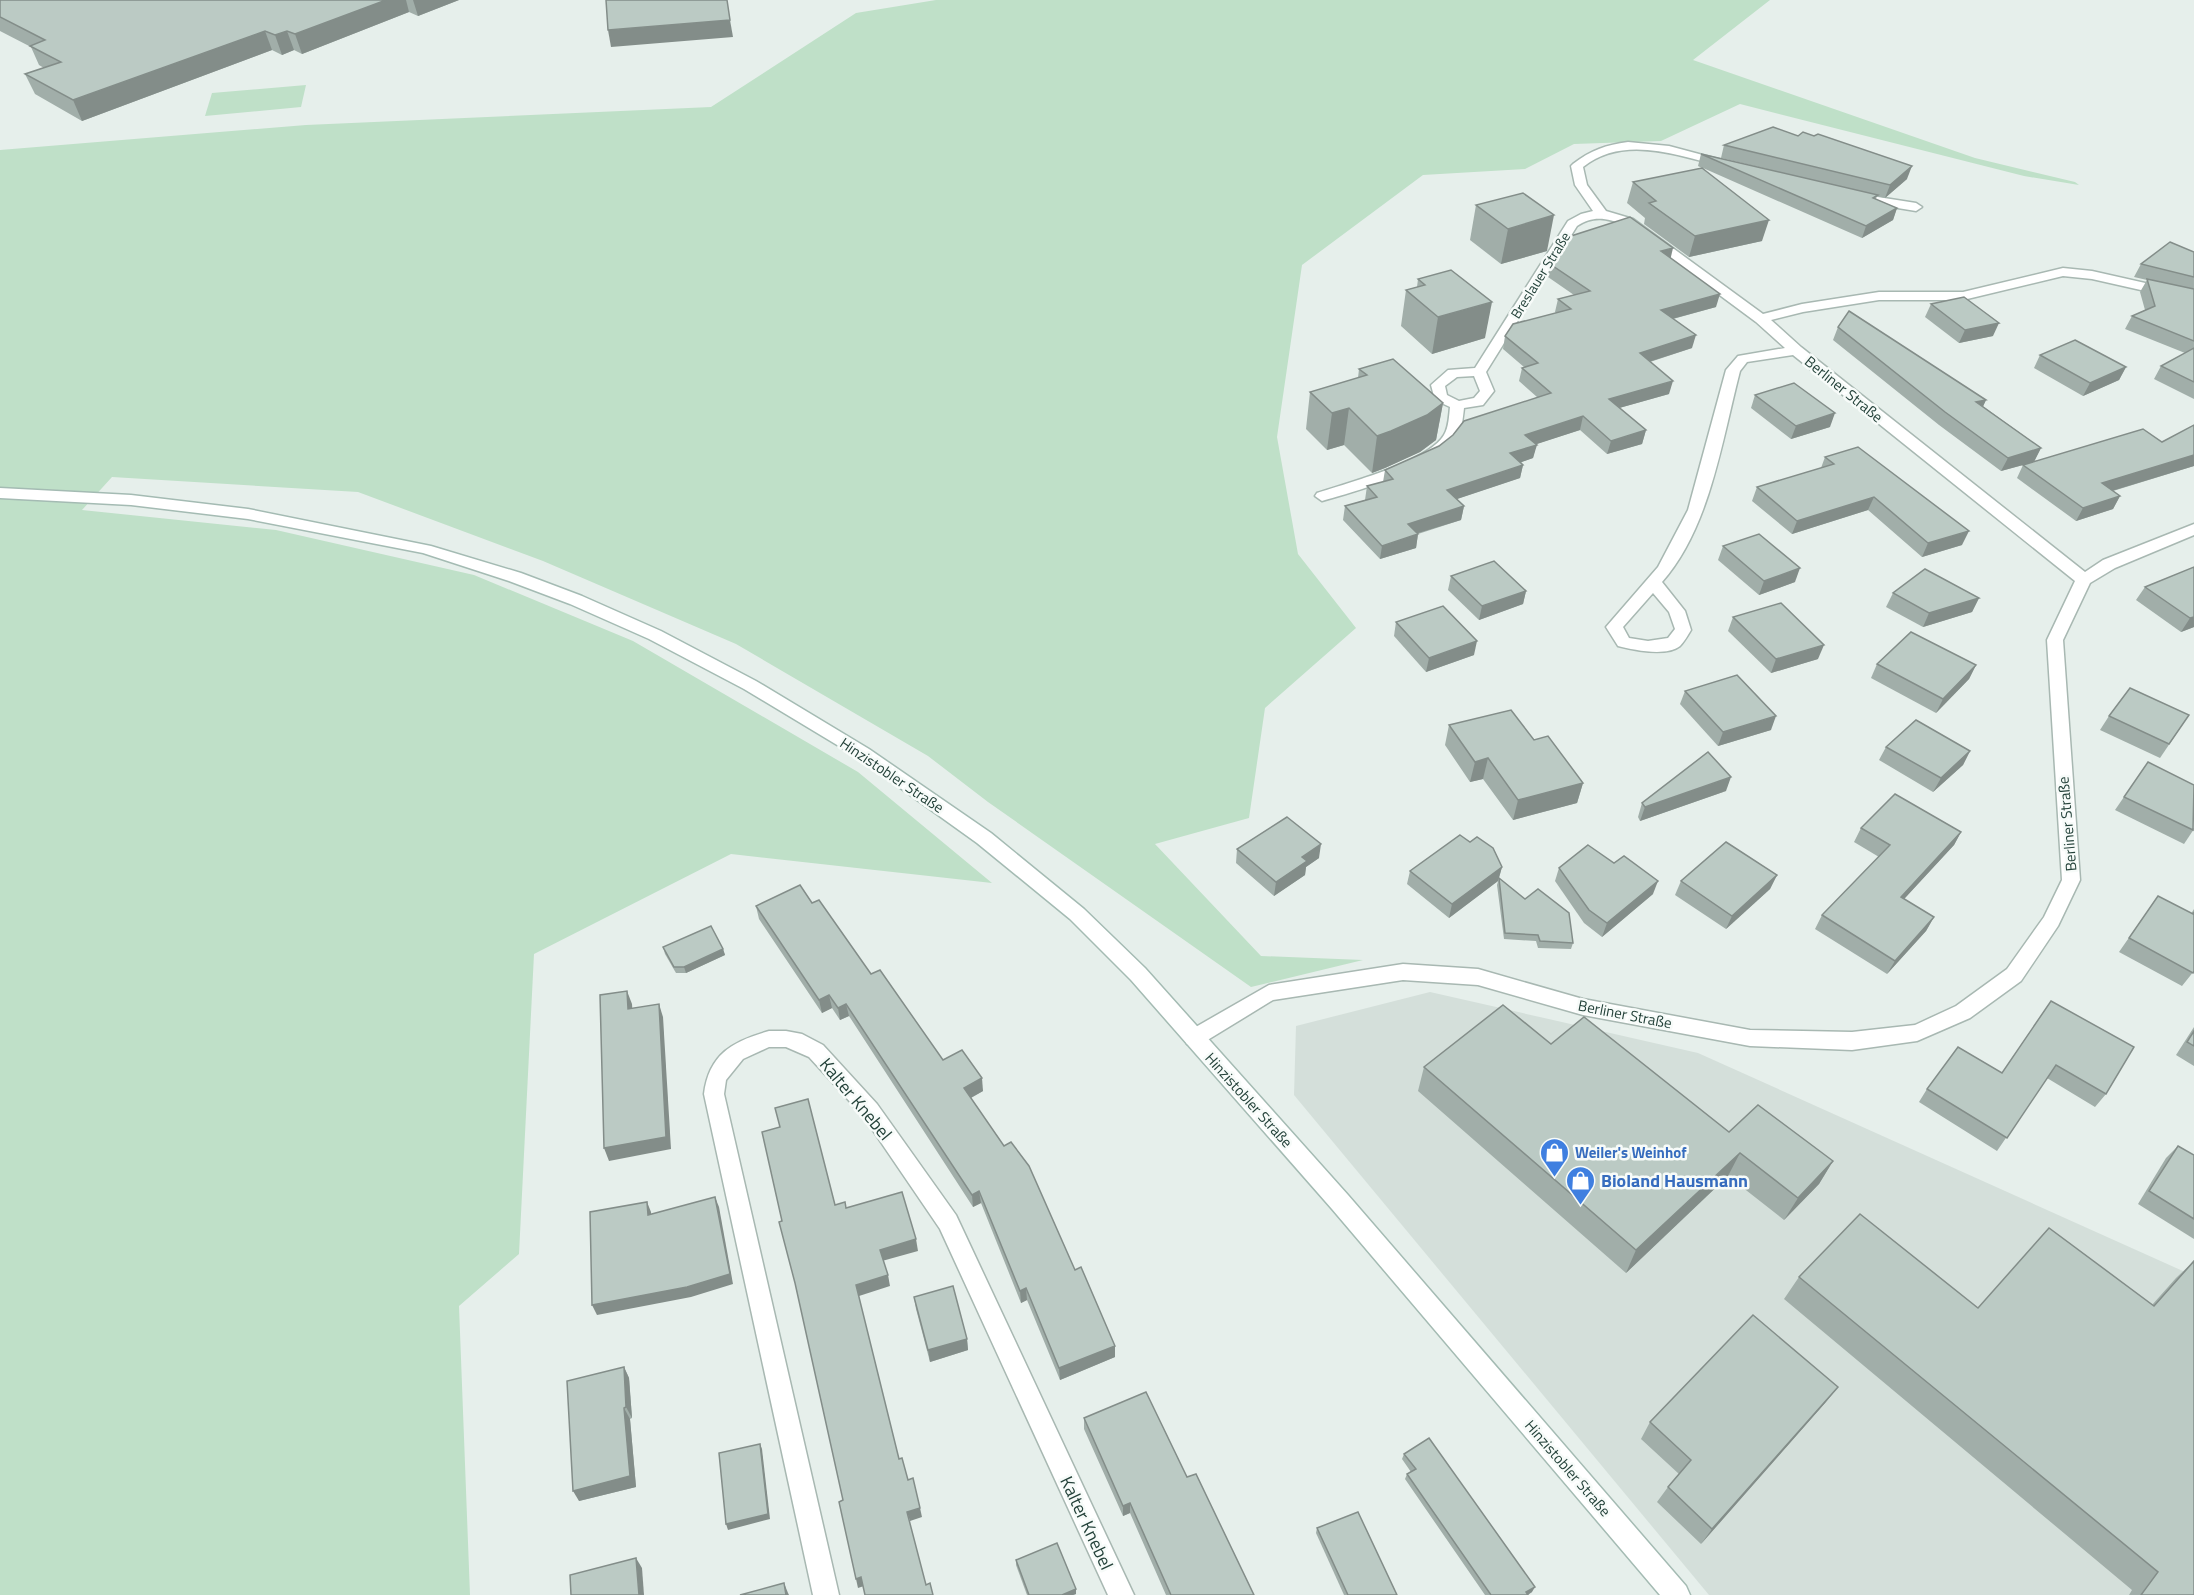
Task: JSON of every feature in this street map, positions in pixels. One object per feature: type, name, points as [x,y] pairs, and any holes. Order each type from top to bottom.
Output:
[{"type":"street","points":[[1734,166],[1655,147],[1627,146],[1599,150],[1586,156],[1577,166],[1581,185],[1602,215],[1615,216],[1629,222],[1761,320],[1796,350]]},
{"type":"street","points":[[1850,195],[1885,204],[1916,207]]},
{"type":"street","name":"Breslauer Straße","points":[[1479,372],[1572,225],[1580,217],[1602,215]]},
{"type":"street","points":[[1761,320],[1802,308],[1879,296],[1962,296],[2063,272],[2092,275],[2194,298]]},
{"type":"street","name":"Berliner Straße","points":[[1194,1038],[1269,993],[1402,972],[1478,977],[1583,1007],[1750,1038],[1852,1041],[1917,1033],[1963,1012],[2014,975],[2051,921],[2071,880],[2055,640],[2084,580],[1796,350],[1743,359],[1733,370],[1696,510],[1665,569],[1653,582]]},
{"type":"street","points":[[1479,372],[1487,390],[1478,402],[1457,405],[1440,397],[1438,385],[1453,374],[1479,372]]},
{"type":"street","points":[[1322,496],[1415,464],[1433,453],[1450,437],[1457,405]]},
{"type":"street","name":"Hinzistobler Straße","points":[[0,493],[131,500],[248,514],[426,549],[515,577],[576,600],[655,635],[750,685],[863,753],[984,838],[1077,914],[1138,974],[1340,1202],[1677,1595]]},
{"type":"street","points":[[2084,580],[2109,564],[2194,529]]},
{"type":"street","name":"Kalter Knebel","points":[[826,1595],[714,1094],[716,1079],[724,1065],[736,1053],[752,1044],[769,1039],[786,1039],[802,1043],[816,1051],[870,1110],[948,1222],[1120,1595]]},
{"type":"shaded area","points":[[1430,992],[1698,1053],[2194,1276],[2194,1595],[1709,1595],[1294,1095],[1296,1026]]},
{"type":"green space","points":[[936,0],[1770,0],[1693,60],[1975,158],[2075,182],[2079,185],[2024,176],[1740,104],[1661,141],[1574,144],[1525,169],[1423,175],[1302,265],[1277,437],[1298,554],[1356,628],[1265,708],[1249,818],[1155,844],[1261,956],[1363,960],[1251,987],[988,802],[928,756],[736,644],[543,561],[358,492],[112,477],[82,510],[276,530],[474,575],[633,641],[858,772],[992,883],[731,854],[534,954],[519,1254],[459,1306],[470,1595],[0,1595],[0,150],[306,125],[711,107],[856,13]]},
{"type":"green space","points":[[306,85],[301,107],[205,116],[212,93]]},
{"type":"building","points":[[0,0],[386,0],[295,34],[287,31],[275,35],[265,31],[73,100],[25,74],[61,62],[30,46],[45,40],[0,17]]},
{"type":"building","points":[[606,0],[727,0],[730,20],[608,30]]},
{"type":"building","points":[[1773,127],[1798,136],[1803,132],[1814,136],[1818,134],[1912,166],[1890,185],[1724,145]]},
{"type":"building","points":[[1701,154],[1878,195],[1873,198],[1897,208],[1866,226]]},
{"type":"building","points":[[1702,168],[1769,220],[1695,236],[1649,203],[1656,201],[1633,182]]},
{"type":"building","points":[[1523,193],[1554,215],[1508,229],[1476,205]]},
{"type":"building","points":[[1630,217],[1673,248],[1661,251],[1720,294],[1661,310],[1696,335],[1640,353],[1673,381],[1609,399],[1646,430],[1611,441],[1583,416],[1525,435],[1537,445],[1510,453],[1523,465],[1447,490],[1464,506],[1408,524],[1418,534],[1382,546],[1345,506],[1377,497],[1367,486],[1393,479],[1385,470],[1439,446],[1453,435],[1464,421],[1551,393],[1522,368],[1538,363],[1505,336],[1513,324],[1571,309],[1558,299],[1590,291],[1550,264],[1568,237]]},
{"type":"building","points":[[2170,242],[2194,252],[2194,277],[2141,264]]},
{"type":"building","points":[[1451,270],[1492,302],[1438,317],[1406,290],[1425,285],[1418,279]]},
{"type":"building","points":[[2147,279],[2194,289],[2194,341],[2132,316],[2155,306]]},
{"type":"building","points":[[1964,297],[1999,323],[1965,330],[1931,304]]},
{"type":"building","points":[[1849,311],[1986,400],[1976,402],[2041,448],[2008,458],[1945,412],[1838,327]]},
{"type":"building","points":[[2075,340],[2126,367],[2090,383],[2040,355]]},
{"type":"building","points":[[2194,348],[2194,382],[2161,366]]},
{"type":"building","points":[[1393,359],[1443,403],[1427,415],[1377,436],[1349,408],[1332,413],[1310,392],[1367,375],[1359,369]]},
{"type":"building","points":[[1794,383],[1835,413],[1796,426],[1755,395]]},
{"type":"building","points":[[2194,425],[2194,455],[2102,483],[2120,496],[2083,508],[2023,465],[2143,429],[2162,442]]},
{"type":"building","points":[[1858,447],[1969,531],[1928,543],[1874,497],[1797,521],[1757,487],[1834,464],[1825,457]]},
{"type":"building","points":[[1759,534],[1800,568],[1764,581],[1723,546]]},
{"type":"building","points":[[1494,561],[1526,591],[1482,606],[1451,576]]},
{"type":"building","points":[[2194,567],[2194,617],[2190,618],[2145,587]]},
{"type":"building","points":[[1925,569],[1979,598],[1929,613],[1893,593]]},
{"type":"building","points":[[1781,603],[1824,645],[1776,659],[1733,617]]},
{"type":"building","points":[[1443,606],[1477,641],[1429,658],[1396,622]]},
{"type":"building","points":[[1911,632],[1976,665],[1943,699],[1877,664]]},
{"type":"building","points":[[1737,675],[1776,716],[1723,732],[1685,691]]},
{"type":"building","points":[[2130,688],[2189,715],[2169,744],[2109,716]]},
{"type":"building","points":[[1511,710],[1534,740],[1548,736],[1583,783],[1518,800],[1488,758],[1475,762],[1449,725]]},
{"type":"building","points":[[1916,720],[1970,751],[1941,778],[1886,747]]},
{"type":"building","points":[[1708,752],[1731,777],[1645,807],[1642,803]]},
{"type":"building","points":[[2148,762],[2194,785],[2193,830],[2124,797]]},
{"type":"building","points":[[1895,794],[1961,832],[1901,897],[1934,917],[1895,961],[1822,915],[1890,845],[1861,828]]},
{"type":"building","points":[[1287,817],[1321,844],[1302,857],[1307,861],[1276,882],[1237,849]]},
{"type":"building","points":[[1460,835],[1470,842],[1477,837],[1493,848],[1502,867],[1452,904],[1410,871]]},
{"type":"building","points":[[1726,842],[1777,875],[1732,916],[1681,881]]},
{"type":"building","points":[[1588,845],[1614,863],[1624,856],[1658,881],[1607,923],[1589,910],[1559,868]]},
{"type":"building","points":[[1499,878],[1525,899],[1538,889],[1569,913],[1573,943],[1540,941],[1538,935],[1505,933]]},
{"type":"building","points":[[800,885],[812,903],[819,900],[871,974],[880,970],[943,1060],[962,1050],[982,1078],[964,1088],[1004,1146],[1011,1142],[1029,1166],[1075,1270],[1081,1267],[1115,1346],[1059,1368],[1026,1288],[1020,1291],[979,1191],[972,1195],[846,1004],[838,1008],[829,995],[819,1000],[756,906]]},
{"type":"building","points":[[2158,896],[2193,914],[2194,912],[2193,973],[2129,938]]},
{"type":"building","points":[[711,926],[723,949],[684,967],[674,967],[663,947]]},
{"type":"building","points":[[627,991],[628,1009],[659,1004],[666,1137],[604,1148],[600,995]]},
{"type":"building","points":[[2051,1001],[2134,1047],[2106,1094],[2056,1065],[2007,1138],[1927,1089],[1958,1047],[2002,1073]]},
{"type":"building","points":[[1503,1005],[1551,1044],[1584,1017],[1729,1132],[1758,1105],[1833,1161],[1798,1198],[1740,1153],[1636,1250],[1424,1067]]},
{"type":"building","points":[[2194,1031],[2194,1046],[2187,1042]]},
{"type":"building","points":[[808,1099],[835,1205],[845,1202],[846,1208],[902,1192],[916,1239],[880,1250],[888,1275],[856,1285],[899,1459],[902,1458],[908,1480],[913,1478],[920,1508],[907,1512],[926,1585],[930,1583],[933,1595],[865,1595],[861,1577],[856,1579],[839,1502],[843,1500],[795,1283],[779,1222],[782,1221],[762,1132],[780,1127],[775,1108]]},
{"type":"building","points":[[2178,1146],[2194,1155],[2194,1219],[2149,1191]]},
{"type":"building","points":[[715,1197],[730,1274],[687,1287],[592,1305],[590,1212],[647,1202],[648,1215]]},
{"type":"building","points":[[1860,1214],[1978,1308],[2049,1228],[2154,1306],[2194,1261],[2194,1595],[2141,1595],[2158,1572],[1799,1277]]},
{"type":"building","points":[[953,1286],[967,1339],[928,1350],[914,1297]]},
{"type":"building","points":[[1753,1315],[1838,1387],[1712,1529],[1668,1487],[1691,1460],[1650,1422]]},
{"type":"building","points":[[624,1367],[626,1407],[624,1408],[630,1476],[573,1491],[567,1381]]},
{"type":"building","points":[[1146,1392],[1187,1477],[1196,1474],[1254,1595],[1171,1595],[1130,1503],[1123,1506],[1084,1418]]},
{"type":"building","points":[[1429,1438],[1535,1587],[1526,1592],[1528,1595],[1491,1595],[1407,1474],[1416,1469],[1404,1454]]},
{"type":"building","points":[[760,1444],[768,1514],[726,1524],[719,1453]]},
{"type":"building","points":[[1358,1512],[1397,1595],[1348,1595],[1317,1528]]},
{"type":"building","points":[[1057,1543],[1076,1589],[1062,1595],[1029,1595],[1016,1560]]},
{"type":"building","points":[[636,1558],[639,1595],[571,1595],[570,1575]]},
{"type":"building","points":[[784,1583],[786,1595],[740,1595]]},
{"type":"place","name":"Weiler's Weinhof","points":[[1554,1178]]},
{"type":"place","name":"Bioland Hausmann","points":[[1580,1206]]}]
